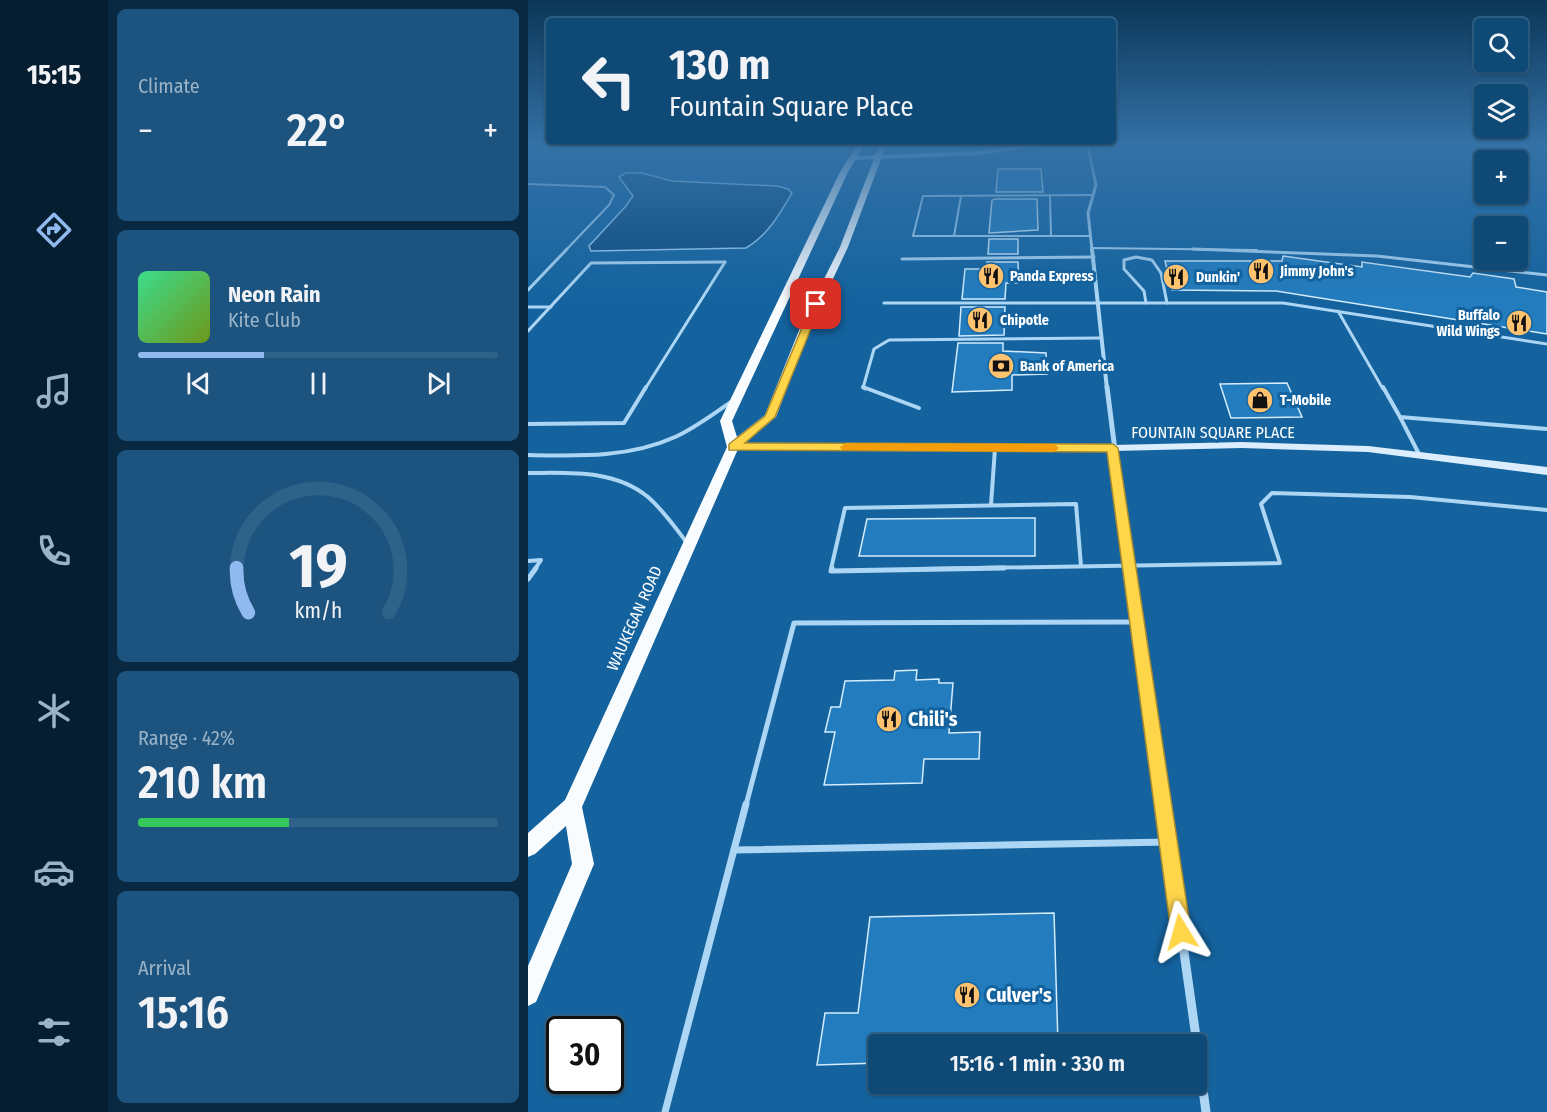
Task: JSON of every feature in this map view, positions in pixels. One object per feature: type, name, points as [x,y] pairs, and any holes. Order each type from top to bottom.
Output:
[{"type":"main road","points":[[733,447],[726,421],[833,195]]},
{"type":"main road","name":"WAUKEGAN ROAD","points":[[528,848],[572,807],[733,447],[770,417],[807,323],[844,247],[864,195]]},
{"type":"main road","points":[[528,994],[584,864],[572,807]]},
{"type":"street","points":[[1092,195],[1089,213],[1113,448],[1196,1034]]},
{"type":"street","name":"FOUNTAIN SQUARE PLACE","points":[[733,447],[1113,448],[1242,445],[1368,449],[1547,471]]},
{"type":"street","points":[[1204,1094],[1206,1112]]},
{"type":"lane","points":[[528,290],[609,205],[614,195]]},
{"type":"lane","points":[[1091,236],[913,236],[923,196],[1092,195]]},
{"type":"lane","points":[[954,236],[962,196]]},
{"type":"lane","points":[[1050,196],[1051,236]]},
{"type":"lane","points":[[1092,248],[1184,248],[1391,257],[1547,275]]},
{"type":"lane","points":[[902,259],[1094,257]]},
{"type":"lane","points":[[1146,303],[1144,291],[1124,269],[1124,260],[1132,257],[1152,259],[1159,266],[1167,303]]},
{"type":"lane","points":[[528,332],[591,263],[725,262],[624,423],[528,424]]},
{"type":"lane","points":[[884,303],[1283,303],[1547,344]]},
{"type":"lane","points":[[528,307],[551,307]]},
{"type":"lane","points":[[1338,311],[1420,456]]},
{"type":"lane","points":[[919,408],[862,388],[874,349],[889,339],[1101,338]]},
{"type":"lane","points":[[528,455],[625,454],[676,437],[736,399]]},
{"type":"lane","points":[[1400,417],[1547,429]]},
{"type":"lane","points":[[991,505],[995,448]]},
{"type":"lane","points":[[528,473],[591,474],[623,481],[648,496],[689,546]]},
{"type":"lane","points":[[1081,566],[1076,504],[991,505],[845,508],[831,571],[1280,563],[1261,504],[1272,493],[1354,493],[1487,502],[1547,510]]},
{"type":"lane","points":[[528,561],[540,560],[528,579]]},
{"type":"lane","points":[[665,1112],[794,623],[1137,622]]},
{"type":"lane","points":[[734,850],[1169,842]]},
{"type":"water","points":[[791,195],[767,231],[746,248],[591,251],[589,246],[633,196]]},
{"type":"building","points":[[1037,199],[1038,230],[989,233],[992,200]]},
{"type":"building","points":[[989,239],[1018,239],[1018,254],[988,254]]},
{"type":"building","points":[[1283,256],[1362,267],[1362,262],[1470,277],[1473,273],[1514,279],[1516,287],[1547,292],[1547,334],[1276,291],[1172,290],[1165,261],[1282,261]]},
{"type":"building","points":[[987,262],[1018,262],[1019,283],[1006,283],[1005,299],[962,299],[965,269],[987,269]]},
{"type":"building","name":"Chipotle","points":[[961,307],[1005,307],[1004,335],[959,336]]},
{"type":"building","name":"Bank of America","points":[[958,343],[1003,343],[1003,351],[1046,353],[1047,374],[1012,375],[1012,390],[952,392]]},
{"type":"building","name":"T-Mobile","points":[[1287,383],[1302,417],[1231,418],[1220,384]]},
{"type":"building","points":[[1035,518],[1035,556],[859,556],[867,519]]},
{"type":"building","name":"Chili's","points":[[917,670],[916,680],[939,679],[939,683],[953,683],[949,733],[980,732],[979,759],[924,759],[922,783],[824,785],[835,732],[825,732],[831,707],[840,707],[845,681],[894,680],[895,671]]},
{"type":"building","name":"Culver's","points":[[1054,913],[1058,1034],[868,1034],[868,1063],[817,1065],[825,1013],[858,1013],[870,917]]},
{"type":"slow traffic","points":[[846,447],[1054,448]]},
{"type":"place","name":"Jimmy John's","points":[[1261,271]]},
{"type":"place","name":"Panda Express","points":[[991,276]]},
{"type":"place","name":"Dunkin'","points":[[1176,277]]},
{"type":"place","name":"Chipotle","points":[[980,320]]},
{"type":"place","name":"Buffalo Wild Wings","points":[[1519,323]]},
{"type":"place","name":"Bank of America","points":[[1001,366]]},
{"type":"place","name":"T-Mobile","points":[[1260,400]]},
{"type":"place","name":"Chili's","points":[[889,719]]},
{"type":"place","name":"Culver's","points":[[967,995]]},
{"type":"route","points":[[816,304],[770,417],[733,447],[1113,448],[1181,932]]}]
